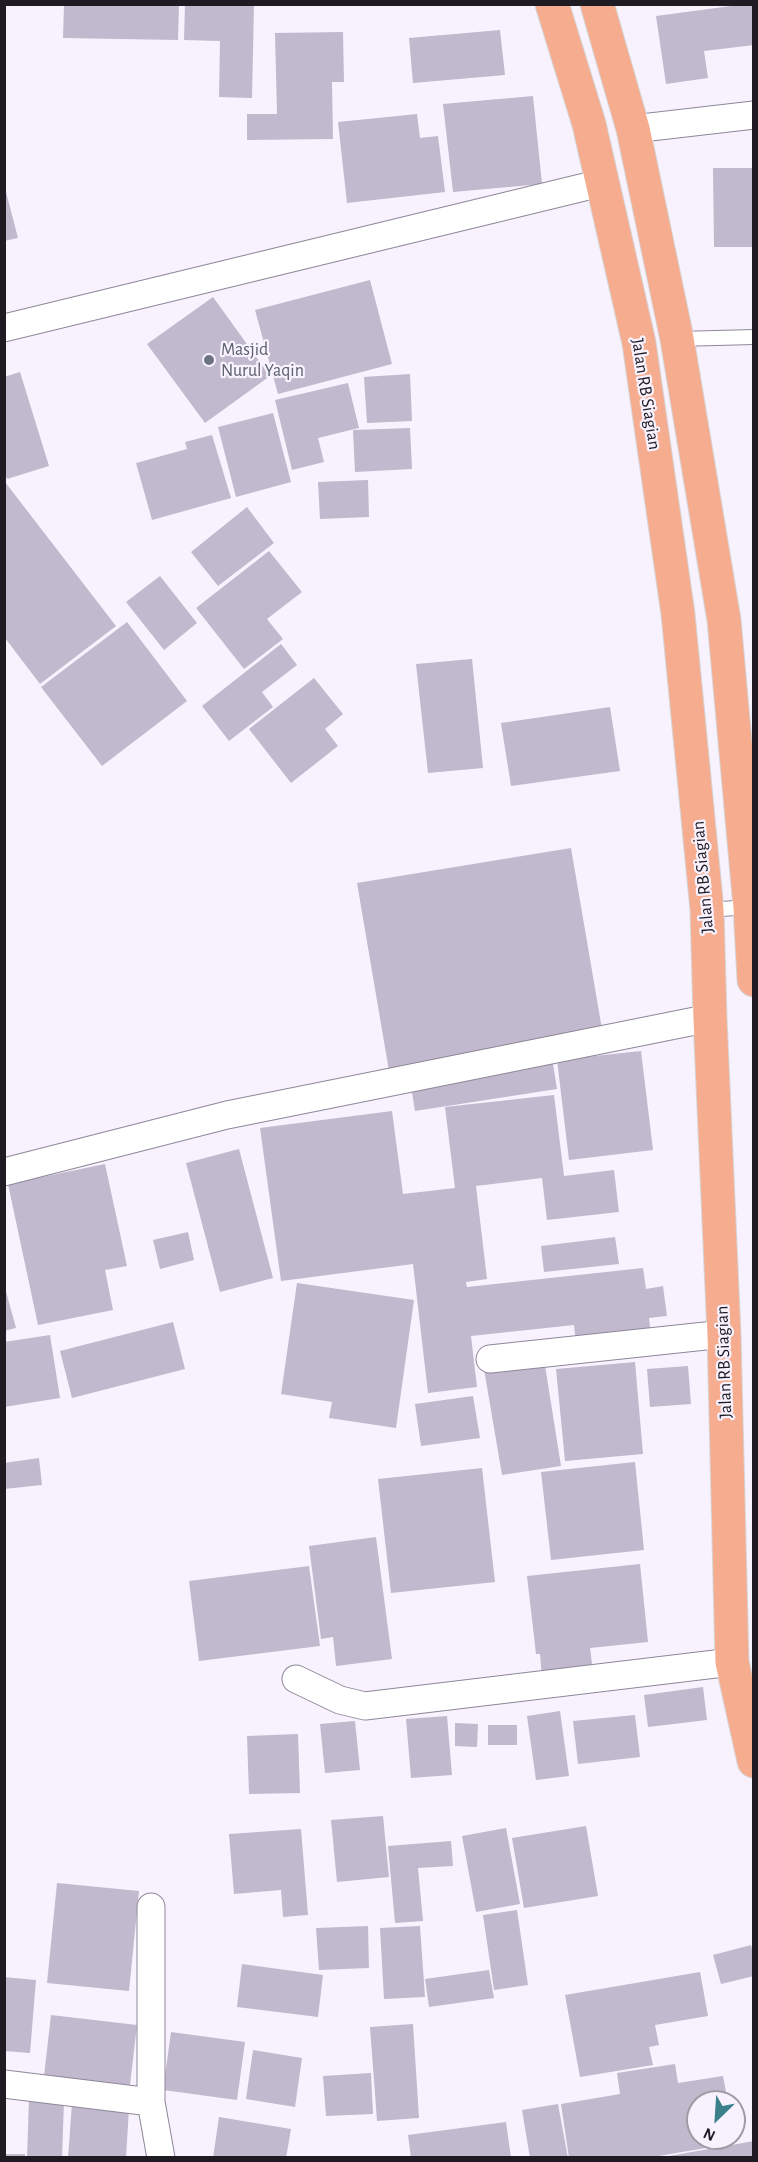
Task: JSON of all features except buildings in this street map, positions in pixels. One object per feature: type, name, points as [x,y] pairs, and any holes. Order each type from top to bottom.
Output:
[{"type":"highway","name":"Jalan RB Siagian","points":[[552,4],[589,124],[639,343],[678,614],[707,910],[724,1334],[732,1662],[753,1761]]},
{"type":"highway","points":[[597,4],[633,129],[677,339],[724,620],[752,906],[753,980]]},
{"type":"street","points":[[633,129],[753,114]]},
{"type":"street","points":[[4,328],[601,183]]},
{"type":"street","points":[[4,1172],[227,1115],[710,1018]]},
{"type":"street","points":[[490,1359],[724,1334]]},
{"type":"street","points":[[296,1679],[340,1700],[365,1706],[732,1662]]},
{"type":"street","points":[[151,1907],[151,2102],[161,2157]]},
{"type":"street","points":[[4,2084],[151,2102]]},
{"type":"lane","points":[[677,339],[753,337]]},
{"type":"lane","points":[[707,910],[752,906]]},
{"type":"place","name":"Masjid Nurul Yaqin","points":[[209,360]]}]
